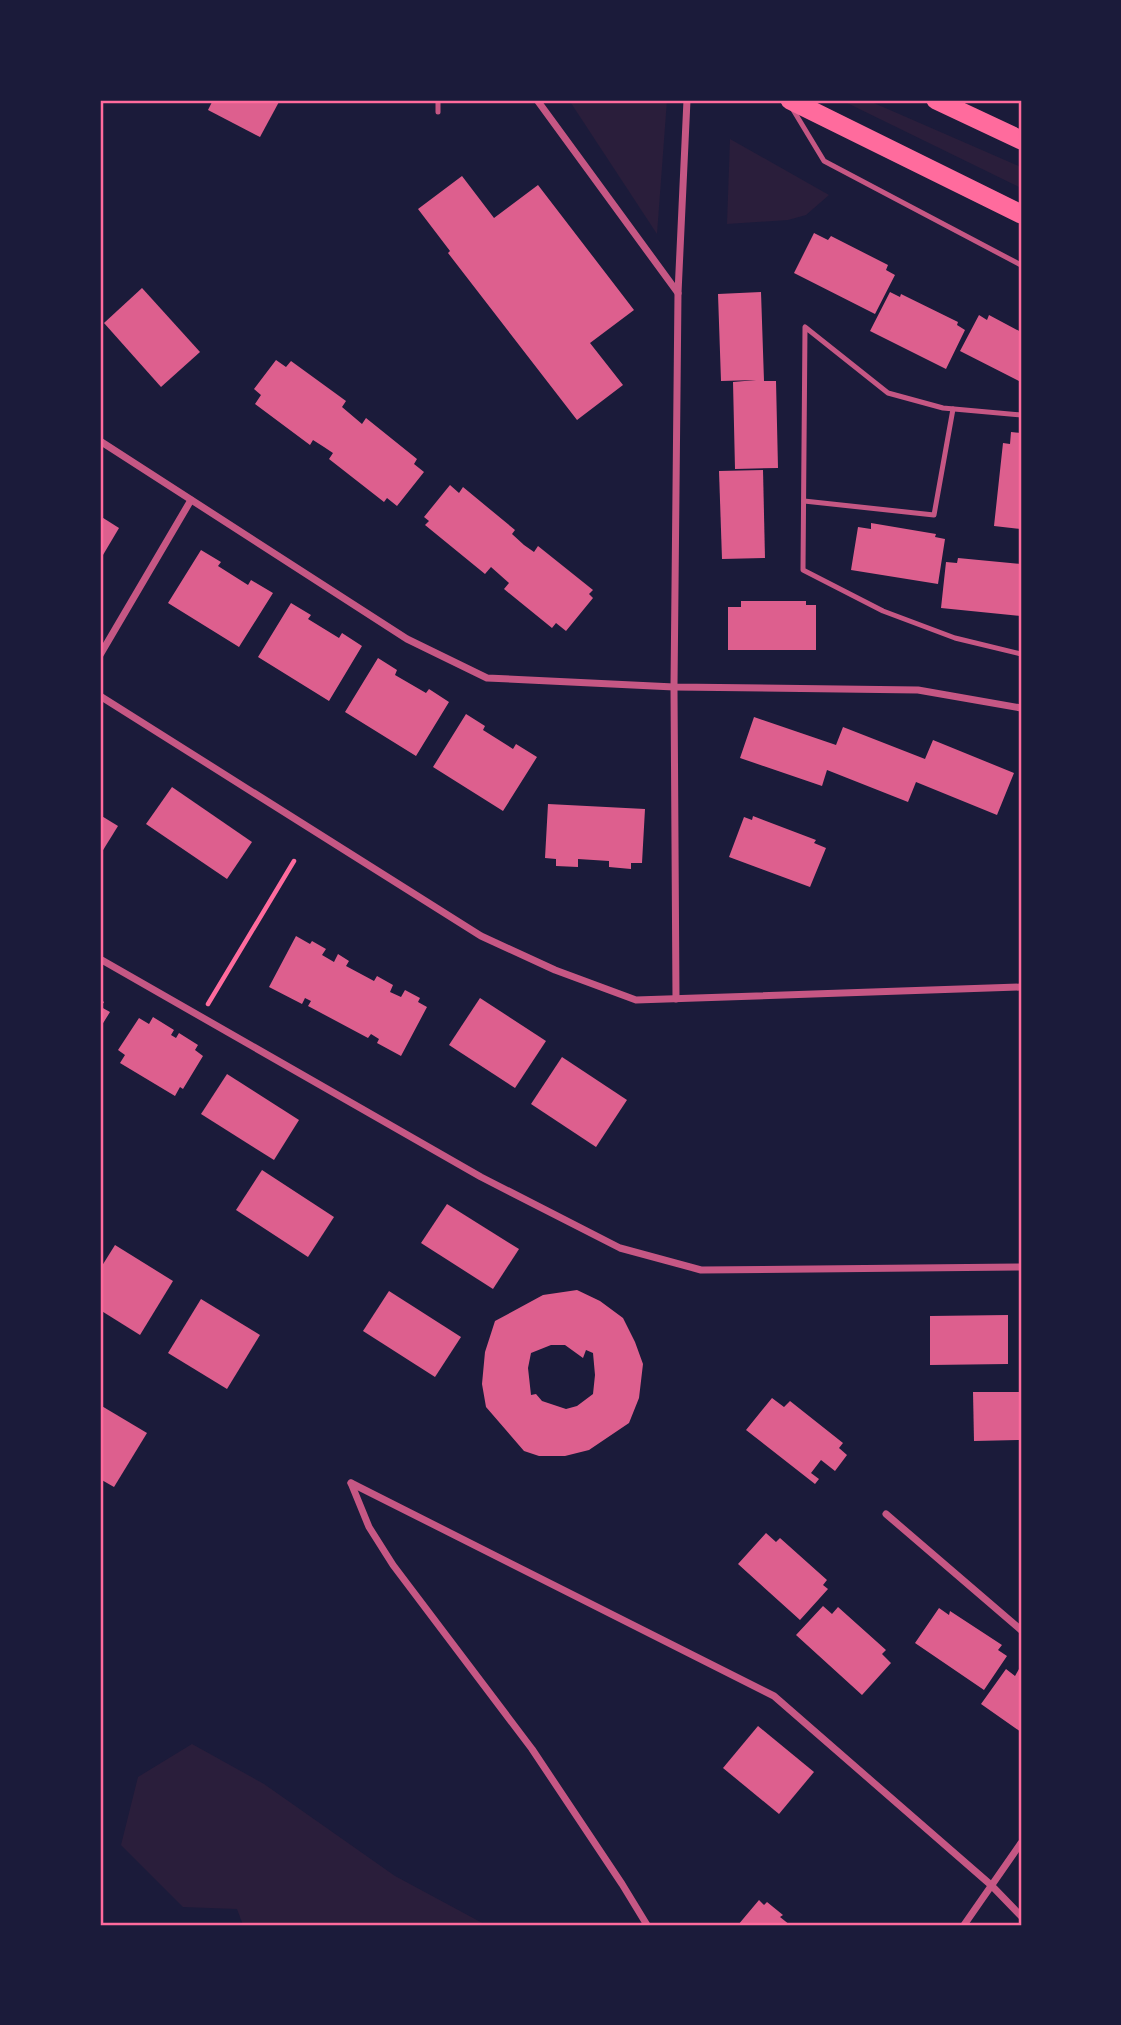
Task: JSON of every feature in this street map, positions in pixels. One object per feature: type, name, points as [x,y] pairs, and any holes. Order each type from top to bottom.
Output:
[{"type":"highway","points":[[788,100],[1021,214]]},
{"type":"highway","points":[[936,100],[1021,140]]},
{"type":"street","points":[[537,100],[678,293]]},
{"type":"street","points":[[676,999],[674,687],[678,293],[687,100]]},
{"type":"street","points":[[100,441],[407,639],[487,678],[674,687],[918,690],[1021,708]]},
{"type":"street","points":[[100,655],[191,500]]},
{"type":"street","points":[[100,696],[481,936],[555,970],[636,1000],[1021,987]]},
{"type":"street","points":[[100,959],[481,1177],[620,1248],[701,1270],[1021,1267]]},
{"type":"street","points":[[647,1925],[532,1749],[393,1565],[369,1527],[351,1483],[774,1696],[991,1885],[1021,1916]]},
{"type":"street","points":[[886,1514],[1021,1630]]},
{"type":"street","points":[[964,1925],[1021,1843]]},
{"type":"lane","points":[[438,100],[438,113]]},
{"type":"lane","points":[[788,100],[824,161],[1021,265]]},
{"type":"lane","points":[[1021,415],[953,409],[888,393],[805,327],[803,570],[883,611],[955,638],[1021,654]]},
{"type":"lane","points":[[804,500],[934,515],[953,409]]},
{"type":"path","points":[[200,1016],[294,861]]},
{"type":"shaded area","points":[[569,100],[667,100],[657,234]]},
{"type":"shaded area","points":[[841,100],[867,100],[1021,167],[1021,188]]},
{"type":"shaded area","points":[[730,139],[829,195],[806,215],[788,220],[727,224]]},
{"type":"shaded area","points":[[192,1744],[264,1784],[395,1876],[486,1925],[243,1925],[237,1909],[183,1907],[121,1845],[138,1777]]},
{"type":"building","points":[[213,100],[280,100],[260,137],[208,110]]},
{"type":"building","points":[[462,176],[494,218],[538,185],[634,310],[590,343],[623,385],[577,420],[448,253],[450,251],[418,209]]},
{"type":"building","points":[[814,233],[828,240],[831,236],[888,265],[886,270],[895,275],[875,314],[794,273]]},
{"type":"building","points":[[142,288],[200,352],[161,387],[104,323]]},
{"type":"building","points":[[761,292],[764,381],[776,381],[778,468],[735,469],[733,382],[756,380],[721,381],[718,294]]},
{"type":"building","points":[[890,292],[900,297],[901,294],[958,322],[957,325],[965,330],[946,369],[870,331]]},
{"type":"building","points":[[979,315],[987,320],[989,315],[1021,332],[1021,382],[960,351]]},
{"type":"building","points":[[276,360],[286,367],[291,361],[346,401],[342,407],[362,424],[366,418],[417,459],[414,464],[424,472],[397,506],[387,498],[384,502],[329,459],[333,453],[313,440],[310,445],[255,404],[261,395],[254,389]]},
{"type":"building","points":[[1011,432],[1021,433],[1021,529],[994,526],[1003,443],[1010,444]]},
{"type":"building","points":[[763,470],[765,558],[722,559],[719,471]]},
{"type":"building","points":[[450,485],[459,493],[463,487],[515,530],[512,534],[524,545],[534,552],[538,546],[593,590],[589,594],[593,598],[566,631],[556,623],[552,628],[504,589],[509,583],[491,567],[485,574],[425,525],[429,521],[424,517]]},
{"type":"building","points":[[100,516],[119,528],[100,560]]},
{"type":"building","points":[[871,523],[936,534],[935,537],[945,539],[938,584],[851,570],[858,527],[871,529]]},
{"type":"building","points":[[201,550],[221,562],[218,566],[248,585],[251,580],[273,593],[239,647],[168,603]]},
{"type":"building","points":[[958,558],[1021,564],[1021,616],[941,608],[946,562],[957,563]]},
{"type":"building","points":[[741,601],[806,601],[806,605],[816,605],[816,650],[728,650],[728,607],[741,607]]},
{"type":"building","points":[[291,603],[311,615],[308,619],[339,638],[342,633],[362,646],[329,701],[258,657]]},
{"type":"building","points":[[378,658],[397,670],[395,675],[426,693],[429,689],[449,702],[416,756],[345,712]]},
{"type":"building","points":[[466,714],[485,726],[483,730],[513,749],[516,744],[537,757],[503,811],[433,767]]},
{"type":"building","points":[[754,717],[836,745],[843,727],[925,759],[933,740],[1014,773],[997,815],[916,782],[908,802],[827,770],[822,786],[740,758]]},
{"type":"building","points":[[172,787],[252,842],[227,879],[146,824]]},
{"type":"building","points":[[548,804],[645,809],[642,863],[631,863],[631,869],[609,867],[609,861],[578,859],[578,867],[556,866],[556,859],[545,858]]},
{"type":"building","points":[[100,815],[118,826],[100,855]]},
{"type":"building","points":[[753,816],[816,840],[814,843],[826,848],[810,887],[729,857],[744,817],[752,820]]},
{"type":"building","points":[[296,936],[326,949],[322,955],[334,962],[338,954],[349,961],[346,966],[374,981],[377,976],[393,985],[390,992],[401,997],[405,990],[420,998],[418,1002],[427,1007],[401,1056],[377,1043],[379,1039],[371,1034],[368,1038],[308,1006],[311,1001],[305,998],[302,1004],[269,987]]},
{"type":"building","points":[[480,998],[546,1041],[515,1088],[449,1045]]},
{"type":"building","points":[[100,999],[104,1002],[101,1007],[110,1012],[100,1028]]},
{"type":"building","points":[[153,1017],[174,1030],[171,1035],[176,1038],[179,1033],[198,1045],[195,1050],[203,1056],[183,1089],[180,1087],[175,1096],[120,1063],[125,1055],[118,1050],[139,1018],[149,1024]]},
{"type":"building","points":[[562,1057],[627,1100],[596,1147],[531,1104]]},
{"type":"building","points":[[227,1074],[299,1120],[274,1160],[201,1114]]},
{"type":"building","points":[[262,1170],[334,1217],[308,1257],[236,1210]]},
{"type":"building","points":[[447,1204],[519,1249],[493,1289],[421,1243]]},
{"type":"building","points":[[115,1245],[173,1281],[140,1335],[100,1310],[100,1269]]},
{"type":"building","points":[[577,1290],[600,1301],[623,1318],[643,1364],[639,1398],[629,1423],[589,1450],[565,1456],[539,1456],[524,1451],[486,1407],[482,1384],[485,1352],[495,1321],[543,1295]],"holes":[[[551,1345],[565,1345],[583,1358],[586,1350],[593,1353],[595,1375],[593,1394],[577,1406],[566,1409],[542,1401],[536,1394],[531,1395],[528,1368],[531,1353]]]},
{"type":"building","points":[[389,1291],[461,1337],[435,1377],[363,1331]]},
{"type":"building","points":[[201,1299],[260,1335],[227,1389],[168,1353]]},
{"type":"building","points":[[1008,1315],[1008,1364],[930,1365],[930,1316]]},
{"type":"building","points":[[973,1392],[1021,1392],[1021,1440],[974,1441]]},
{"type":"building","points":[[772,1398],[784,1407],[790,1401],[843,1443],[839,1448],[847,1455],[835,1471],[821,1460],[811,1473],[819,1479],[815,1484],[746,1430]]},
{"type":"building","points":[[100,1405],[147,1433],[114,1487],[100,1479]]},
{"type":"building","points":[[766,1533],[776,1542],[780,1538],[827,1580],[823,1585],[828,1589],[800,1620],[738,1564]]},
{"type":"building","points":[[823,1606],[832,1614],[838,1607],[886,1650],[882,1654],[891,1663],[862,1695],[796,1635]]},
{"type":"building","points":[[939,1608],[949,1615],[950,1611],[1002,1645],[998,1650],[1007,1656],[984,1690],[915,1643]]},
{"type":"building","points":[[1006,1669],[1015,1676],[1019,1669],[1021,1670],[1021,1732],[981,1704]]},
{"type":"building","points":[[758,1726],[814,1772],[779,1814],[723,1768]]},
{"type":"building","points":[[759,1900],[764,1905],[767,1902],[783,1915],[780,1917],[790,1925],[738,1925]]}]
